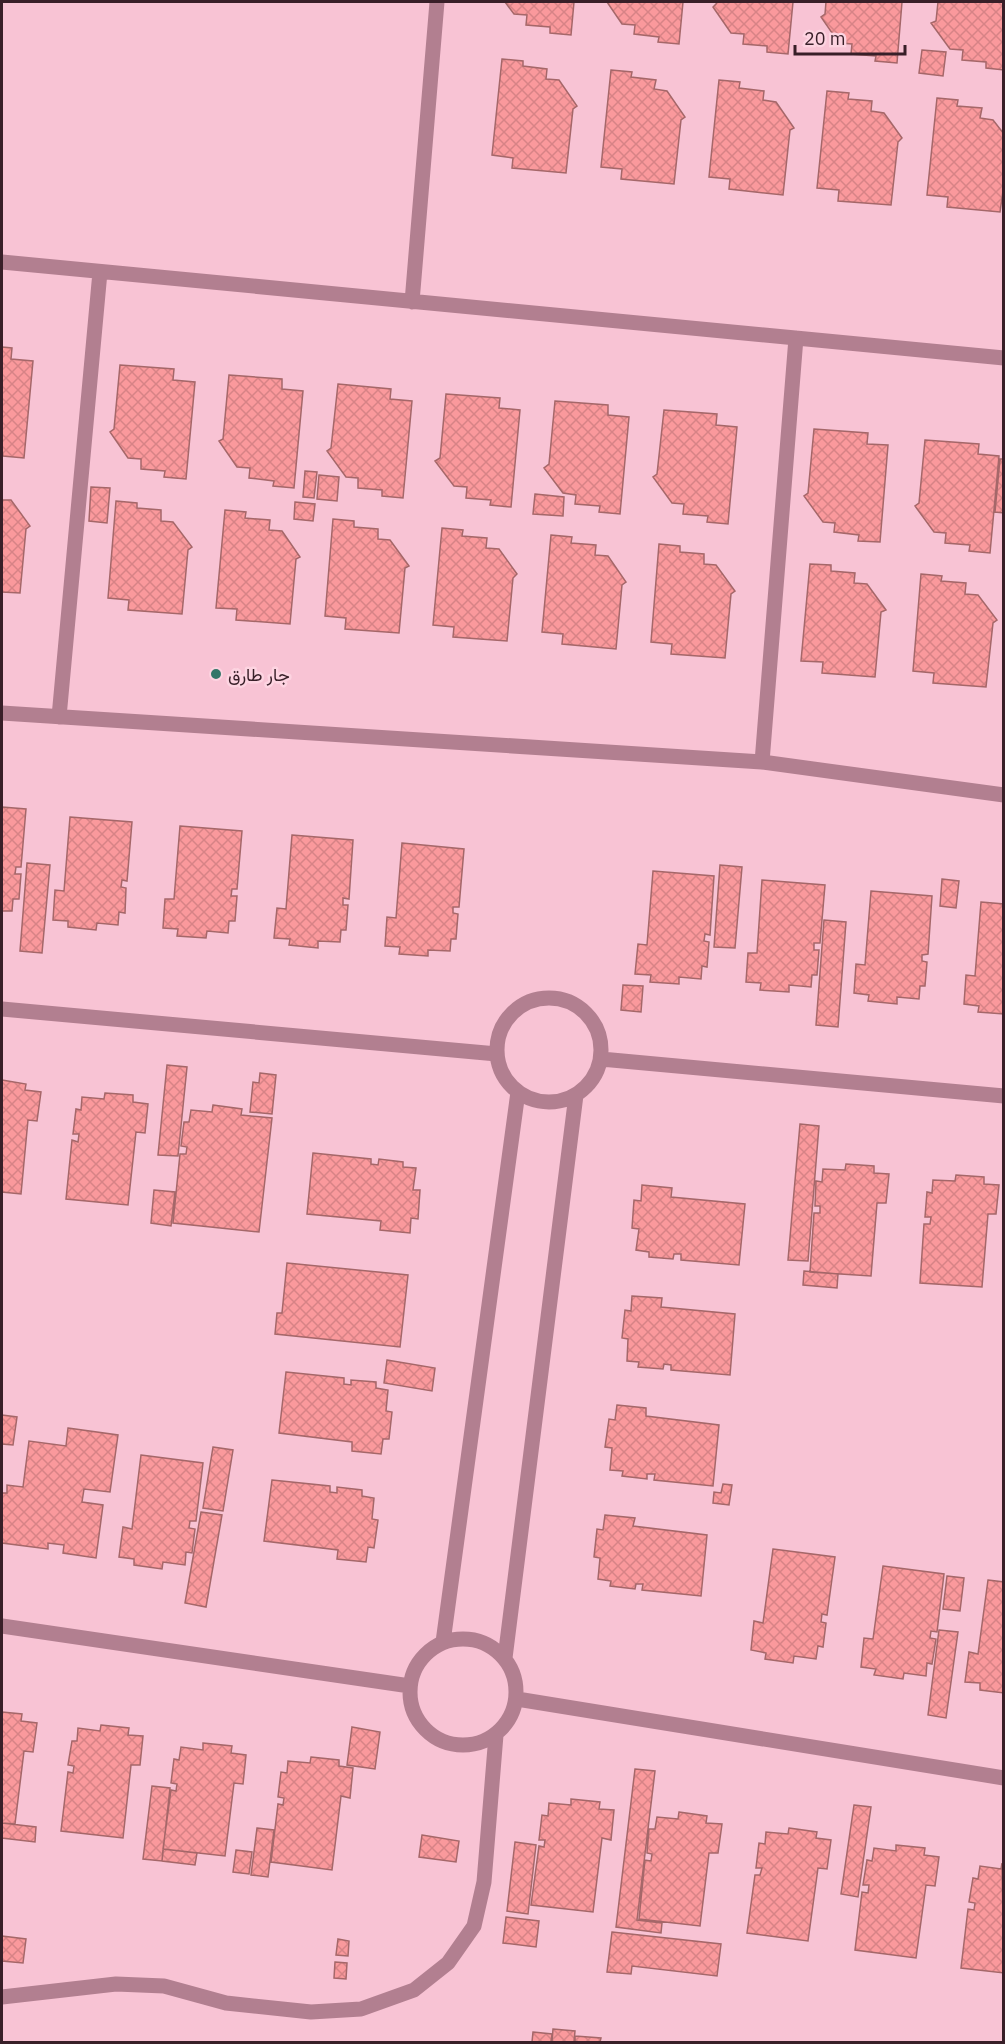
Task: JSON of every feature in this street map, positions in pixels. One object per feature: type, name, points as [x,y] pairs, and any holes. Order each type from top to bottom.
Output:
[{"type":"street","points":[[412,302],[437,2]]},
{"type":"street","points":[[2,262],[1004,358]]},
{"type":"street","points":[[59,717],[100,272]]},
{"type":"street","points":[[762,762],[796,338]]},
{"type":"street","points":[[2,713],[762,762],[1004,795]]},
{"type":"street","points":[[552,997],[573,1004],[590,1018],[601,1037],[601,1059],[593,1080],[576,1095],[557,1102],[537,1101],[518,1092],[504,1077],[497,1054],[500,1033],[511,1014],[530,1001],[552,997]]},
{"type":"street","points":[[2,1009],[497,1054]]},
{"type":"street","points":[[601,1059],[1004,1096]]},
{"type":"street","points":[[443,1642],[518,1092]]},
{"type":"street","points":[[505,1658],[576,1095]]},
{"type":"street","points":[[2,1626],[410,1686]]},
{"type":"street","points":[[465,1638],[487,1644],[505,1658],[515,1677],[517,1699],[510,1719],[496,1735],[477,1744],[457,1745],[437,1738],[421,1725],[412,1707],[410,1686],[415,1667],[427,1652],[443,1642],[465,1638]]},
{"type":"street","points":[[517,1699],[1004,1778]]},
{"type":"street","points":[[2,1997],[126,1984],[164,1986],[226,2003],[311,2012],[361,2009],[414,1989],[448,1963],[474,1926],[484,1882],[496,1735]]},
{"type":"building","points":[[505,2],[574,2],[571,35],[550,33],[550,27],[526,25],[527,15],[514,14]]},
{"type":"building","points":[[607,2],[683,2],[679,44],[658,42],[659,37],[634,34],[635,25],[622,24]]},
{"type":"building","points":[[717,2],[793,2],[788,54],[767,52],[767,46],[743,44],[744,34],[731,33],[713,7]]},
{"type":"building","points":[[826,2],[902,2],[897,63],[875,61],[876,56],[851,54],[852,44],[839,43],[821,17],[825,14]]},
{"type":"building","points":[[938,2],[1004,2],[1004,70],[986,68],[986,62],[962,60],[963,50],[950,49],[931,23],[936,21]]},
{"type":"building","points":[[922,50],[946,52],[943,76],[919,73]]},
{"type":"building","points":[[502,59],[523,61],[523,66],[547,69],[546,79],[559,80],[577,106],[573,109],[566,173],[512,168],[513,158],[492,155]]},
{"type":"building","points":[[611,70],[632,72],[631,77],[656,80],[654,89],[667,91],[685,117],[681,120],[674,184],[621,179],[622,169],[601,167]]},
{"type":"building","points":[[719,80],[740,82],[739,88],[764,91],[763,100],[776,102],[794,128],[790,130],[783,195],[729,189],[730,179],[709,177]]},
{"type":"building","points":[[827,91],[849,93],[848,99],[872,101],[871,111],[884,113],[902,138],[898,142],[891,205],[838,201],[839,190],[817,188]]},
{"type":"building","points":[[937,98],[958,100],[957,106],[982,108],[980,118],[993,120],[1004,134],[1004,184],[1000,212],[947,207],[948,197],[927,195]]},
{"type":"building","points":[[2,347],[12,348],[11,359],[33,361],[24,458],[3,456]]},
{"type":"building","points":[[120,365],[174,369],[173,380],[195,382],[186,479],[164,477],[165,471],[141,469],[141,459],[128,458],[110,432],[114,429]]},
{"type":"building","points":[[229,375],[282,379],[282,389],[303,391],[294,488],[273,486],[274,481],[249,478],[250,468],[237,467],[219,441],[223,439]]},
{"type":"building","points":[[338,384],[391,389],[390,399],[412,401],[403,498],[382,496],[382,490],[358,488],[358,478],[346,477],[327,451],[331,448]]},
{"type":"building","points":[[446,394],[500,398],[499,408],[520,410],[511,507],[490,505],[491,500],[466,498],[467,487],[454,486],[435,461],[440,458]]},
{"type":"building","points":[[555,401],[608,405],[608,415],[629,417],[620,514],[599,512],[600,506],[575,504],[576,495],[563,493],[544,468],[549,464]]},
{"type":"building","points":[[664,410],[717,414],[716,425],[737,427],[728,524],[707,522],[708,516],[683,514],[684,504],[672,503],[653,477],[657,474]]},
{"type":"building","points":[[814,429],[868,433],[867,444],[888,445],[880,542],[858,541],[859,535],[834,532],[835,523],[823,522],[804,496],[808,493]]},
{"type":"building","points":[[925,440],[979,444],[978,454],[999,456],[990,553],[969,551],[970,545],[945,543],[946,533],[934,532],[915,506],[919,503]]},
{"type":"building","points":[[1000,459],[1004,459],[1004,513],[995,512]]},
{"type":"building","points":[[305,471],[317,472],[314,498],[303,497]]},
{"type":"building","points":[[319,475],[339,477],[337,501],[317,499]]},
{"type":"building","points":[[91,487],[110,488],[107,523],[89,521]]},
{"type":"building","points":[[535,494],[564,497],[563,516],[533,514]]},
{"type":"building","points":[[2,500],[11,500],[30,526],[26,529],[20,593],[2,592]]},
{"type":"building","points":[[116,501],[137,503],[137,508],[161,510],[161,521],[173,522],[192,547],[188,550],[182,614],[128,610],[129,600],[108,598]]},
{"type":"building","points":[[295,502],[315,504],[313,521],[294,519]]},
{"type":"building","points":[[225,510],[246,512],[245,518],[270,520],[269,530],[282,531],[300,557],[296,559],[290,624],[236,620],[237,609],[216,608]]},
{"type":"building","points":[[333,519],[354,521],[354,527],[378,529],[378,539],[390,540],[409,566],[405,568],[399,633],[345,629],[346,618],[325,616]]},
{"type":"building","points":[[442,528],[463,530],[462,536],[487,538],[486,548],[499,549],[517,574],[513,578],[507,641],[453,637],[454,627],[433,625]]},
{"type":"building","points":[[551,535],[572,537],[571,543],[596,545],[595,555],[608,556],[626,582],[622,585],[616,649],[562,644],[563,634],[542,632]]},
{"type":"building","points":[[659,544],[680,546],[680,552],[704,554],[704,564],[716,565],[735,591],[731,594],[725,658],[671,654],[672,644],[651,642]]},
{"type":"building","points":[[810,564],[831,565],[831,571],[855,573],[854,583],[867,584],[886,610],[881,612],[875,677],[822,673],[823,662],[801,661]]},
{"type":"building","points":[[921,574],[942,576],[941,581],[966,583],[965,594],[978,595],[997,620],[993,623],[986,687],[933,683],[934,673],[913,671]]},
{"type":"building","points":[[2,807],[26,809],[21,867],[16,867],[15,874],[21,874],[19,899],[13,899],[12,911],[2,911]]},
{"type":"building","points":[[70,817],[132,822],[127,881],[122,880],[121,887],[126,888],[125,913],[119,912],[118,925],[97,923],[96,930],[68,927],[68,921],[53,920],[55,890],[64,891]]},
{"type":"building","points":[[180,826],[242,831],[237,889],[232,889],[231,896],[237,896],[235,921],[229,921],[228,933],[207,931],[206,938],[177,936],[178,929],[163,928],[165,899],[174,899]]},
{"type":"building","points":[[292,835],[353,840],[349,899],[343,898],[343,905],[348,905],[346,930],[341,930],[340,942],[318,941],[318,948],[289,945],[290,939],[274,938],[277,908],[286,909]]},
{"type":"building","points":[[402,843],[464,849],[459,907],[453,907],[453,913],[458,914],[456,939],[451,939],[450,951],[428,950],[428,956],[399,954],[400,947],[385,946],[387,917],[396,918]]},
{"type":"building","points":[[27,863],[50,865],[42,953],[20,951]]},
{"type":"building","points":[[720,865],[742,867],[735,948],[714,947]]},
{"type":"building","points":[[653,871],[714,876],[710,935],[705,934],[704,941],[709,942],[707,967],[702,966],[701,979],[679,977],[679,984],[650,982],[651,975],[635,974],[638,944],[647,945]]},
{"type":"building","points":[[942,879],[959,881],[956,908],[940,906]]},
{"type":"building","points":[[762,880],[825,885],[820,943],[814,943],[814,950],[819,950],[817,975],[812,975],[811,987],[789,985],[789,992],[760,990],[761,983],[746,982],[748,953],[757,953]]},
{"type":"building","points":[[871,891],[932,896],[928,954],[922,955],[922,961],[927,962],[925,986],[920,986],[919,999],[897,997],[897,1004],[868,1001],[869,995],[854,993],[856,964],[865,965]]},
{"type":"building","points":[[981,902],[1004,904],[1004,1014],[978,1012],[979,1006],[964,1004],[966,975],[975,976]]},
{"type":"building","points":[[824,920],[846,922],[838,1027],[816,1025]]},
{"type":"building","points":[[623,985],[643,986],[641,1012],[621,1010]]},
{"type":"building","points":[[167,1065],[187,1067],[178,1156],[158,1155]]},
{"type":"building","points":[[260,1073],[276,1075],[272,1114],[250,1112],[253,1082],[259,1083]]},
{"type":"building","points":[[2,1080],[26,1084],[25,1090],[41,1092],[37,1121],[28,1120],[21,1194],[2,1192]]},
{"type":"building","points":[[105,1093],[133,1095],[133,1102],[148,1104],[145,1133],[136,1132],[128,1205],[66,1199],[72,1140],[78,1142],[79,1134],[73,1134],[76,1109],[81,1110],[82,1097],[104,1099]]},
{"type":"building","points":[[213,1105],[242,1109],[241,1115],[272,1118],[259,1232],[173,1223],[180,1154],[186,1154],[187,1147],[181,1146],[184,1122],[189,1122],[191,1110],[212,1112]]},
{"type":"building","points":[[800,1124],[819,1126],[808,1261],[788,1260]]},
{"type":"building","points":[[313,1153],[371,1159],[371,1164],[378,1165],[379,1159],[403,1162],[403,1167],[416,1168],[413,1190],[420,1190],[418,1219],[411,1218],[410,1233],[380,1230],[381,1221],[307,1214]]},
{"type":"building","points":[[846,1164],[874,1166],[874,1173],[889,1174],[886,1203],[877,1203],[871,1276],[810,1272],[814,1213],[820,1213],[820,1206],[815,1206],[816,1181],[822,1182],[823,1169],[845,1170]]},
{"type":"building","points":[[956,1175],[984,1177],[984,1184],[999,1185],[996,1214],[988,1214],[982,1287],[920,1283],[924,1224],[930,1224],[931,1217],[925,1217],[927,1192],[932,1193],[933,1180],[955,1181]]},
{"type":"building","points":[[642,1185],[672,1188],[671,1197],[745,1204],[739,1265],[681,1260],[681,1254],[674,1254],[673,1259],[649,1257],[649,1252],[636,1250],[639,1229],[632,1228],[634,1200],[641,1201]]},
{"type":"building","points":[[154,1190],[175,1192],[171,1226],[151,1223]]},
{"type":"building","points":[[287,1263],[408,1275],[400,1347],[275,1334],[277,1313],[282,1313]]},
{"type":"building","points":[[804,1271],[838,1274],[837,1288],[803,1285]]},
{"type":"building","points":[[632,1296],[662,1298],[661,1307],[735,1314],[730,1375],[671,1370],[671,1365],[664,1364],[663,1369],[638,1367],[639,1362],[627,1361],[628,1339],[622,1338],[625,1310],[631,1311]]},
{"type":"building","points":[[387,1360],[435,1368],[432,1391],[384,1383]]},
{"type":"building","points":[[286,1372],[344,1378],[344,1384],[351,1385],[351,1380],[376,1382],[376,1388],[388,1390],[386,1411],[392,1412],[389,1439],[383,1439],[381,1454],[352,1451],[352,1442],[279,1433]]},
{"type":"building","points":[[617,1405],[646,1408],[646,1416],[719,1425],[713,1486],[654,1480],[655,1474],[647,1474],[647,1479],[622,1476],[623,1471],[610,1470],[612,1448],[605,1447],[609,1419],[615,1420]]},
{"type":"building","points":[[2,1415],[17,1417],[13,1445],[2,1444]]},
{"type":"building","points":[[68,1428],[118,1435],[110,1492],[84,1489],[82,1502],[103,1505],[96,1558],[63,1553],[64,1545],[48,1543],[48,1549],[2,1543],[2,1493],[7,1493],[7,1485],[23,1487],[29,1441],[66,1446]]},
{"type":"building","points":[[213,1447],[233,1450],[223,1511],[203,1508]]},
{"type":"building","points":[[141,1455],[203,1463],[196,1521],[190,1521],[189,1528],[195,1529],[192,1553],[186,1552],[185,1565],[163,1562],[162,1569],[134,1565],[134,1559],[119,1557],[123,1527],[132,1529]]},
{"type":"building","points":[[272,1480],[330,1486],[330,1492],[337,1493],[337,1487],[362,1490],[362,1496],[374,1498],[372,1519],[378,1520],[374,1548],[368,1547],[366,1562],[337,1559],[338,1550],[264,1541]]},
{"type":"building","points":[[723,1484],[732,1485],[729,1505],[713,1503],[714,1492],[721,1493]]},
{"type":"building","points":[[201,1512],[222,1515],[206,1607],[185,1603]]},
{"type":"building","points":[[605,1515],[635,1518],[633,1526],[707,1535],[701,1596],[642,1590],[643,1584],[636,1584],[635,1589],[610,1586],[611,1581],[598,1579],[600,1558],[594,1557],[597,1529],[603,1530]]},
{"type":"building","points":[[773,1549],[835,1557],[827,1615],[822,1614],[821,1622],[826,1623],[823,1647],[818,1646],[816,1659],[794,1656],[793,1663],[765,1659],[766,1653],[751,1650],[754,1621],[763,1623]]},
{"type":"building","points":[[883,1566],[944,1574],[937,1632],[931,1631],[930,1638],[936,1639],[932,1664],[927,1663],[926,1676],[904,1673],[903,1679],[874,1675],[876,1669],[861,1667],[864,1638],[873,1639]]},
{"type":"building","points":[[947,1576],[964,1578],[960,1611],[943,1609]]},
{"type":"building","points":[[988,1580],[1004,1582],[1004,1693],[980,1690],[980,1683],[965,1682],[969,1652],[978,1654]]},
{"type":"building","points":[[939,1630],[958,1632],[946,1718],[928,1715]]},
{"type":"building","points":[[2,1712],[22,1714],[21,1721],[37,1723],[33,1752],[24,1751],[15,1824],[2,1823]]},
{"type":"building","points":[[101,1725],[129,1728],[128,1735],[143,1736],[140,1765],[131,1765],[123,1838],[61,1831],[68,1772],[73,1773],[74,1766],[68,1765],[72,1741],[77,1741],[78,1728],[100,1731]]},
{"type":"building","points":[[352,1727],[380,1732],[375,1769],[347,1765]]},
{"type":"building","points":[[203,1743],[232,1746],[231,1753],[246,1755],[243,1784],[234,1783],[225,1856],[163,1849],[171,1790],[176,1791],[177,1784],[171,1783],[174,1759],[179,1760],[181,1747],[203,1750]]},
{"type":"building","points":[[311,1757],[339,1760],[339,1766],[353,1768],[350,1798],[341,1796],[332,1870],[271,1862],[278,1804],[283,1805],[284,1798],[278,1797],[281,1772],[287,1773],[288,1761],[310,1763]]},
{"type":"building","points":[[635,1769],[655,1771],[637,1920],[662,1923],[661,1933],[616,1927]]},
{"type":"building","points":[[152,1786],[170,1788],[162,1861],[143,1859]]},
{"type":"building","points":[[571,1799],[600,1802],[599,1809],[614,1810],[611,1840],[602,1838],[593,1912],[531,1905],[539,1846],[544,1847],[545,1840],[539,1840],[542,1815],[548,1816],[549,1803],[571,1805]]},
{"type":"building","points":[[854,1805],[871,1807],[858,1897],[841,1894]]},
{"type":"building","points":[[679,1812],[707,1816],[706,1823],[722,1824],[718,1853],[709,1853],[700,1926],[639,1919],[645,1860],[651,1861],[652,1854],[647,1853],[649,1829],[655,1829],[657,1817],[678,1819]]},
{"type":"building","points":[[2,1823],[36,1827],[35,1842],[2,1838]]},
{"type":"building","points":[[257,1828],[274,1830],[268,1877],[251,1875]]},
{"type":"building","points":[[789,1828],[817,1832],[816,1838],[831,1840],[827,1869],[818,1868],[808,1941],[747,1933],[755,1875],[760,1875],[762,1868],[756,1868],[759,1843],[765,1844],[766,1832],[788,1834]]},
{"type":"building","points":[[422,1835],[459,1841],[456,1862],[419,1857]]},
{"type":"building","points":[[515,1842],[536,1845],[528,1914],[507,1911]]},
{"type":"building","points":[[896,1845],[925,1848],[924,1855],[939,1857],[935,1886],[926,1885],[916,1958],[855,1950],[862,1892],[868,1893],[869,1885],[863,1885],[867,1860],[872,1861],[874,1848],[896,1851]]},
{"type":"building","points":[[163,1849],[197,1853],[195,1865],[162,1861]]},
{"type":"building","points":[[236,1850],[252,1852],[249,1874],[233,1872]]},
{"type":"building","points":[[1002,1863],[1004,1973],[961,1968],[968,1909],[974,1910],[975,1903],[969,1902],[973,1878],[978,1879],[980,1866],[1001,1869]]},
{"type":"building","points":[[506,1917],[539,1921],[536,1947],[503,1943]]},
{"type":"building","points":[[612,1932],[721,1944],[717,1976],[632,1966],[631,1974],[607,1972]]},
{"type":"building","points":[[2,1936],[26,1939],[23,1963],[2,1961]]},
{"type":"building","points":[[338,1939],[349,1941],[348,1956],[336,1955]]},
{"type":"building","points":[[335,1962],[347,1963],[346,1979],[334,1978]]},
{"type":"building","points":[[553,2029],[575,2031],[574,2042],[552,2042]]},
{"type":"building","points":[[533,2032],[552,2034],[551,2042],[532,2042]]},
{"type":"building","points":[[575,2036],[601,2038],[600,2042],[575,2042]]},
{"type":"place","name":"جار طارق","points":[[216,674]]}]
